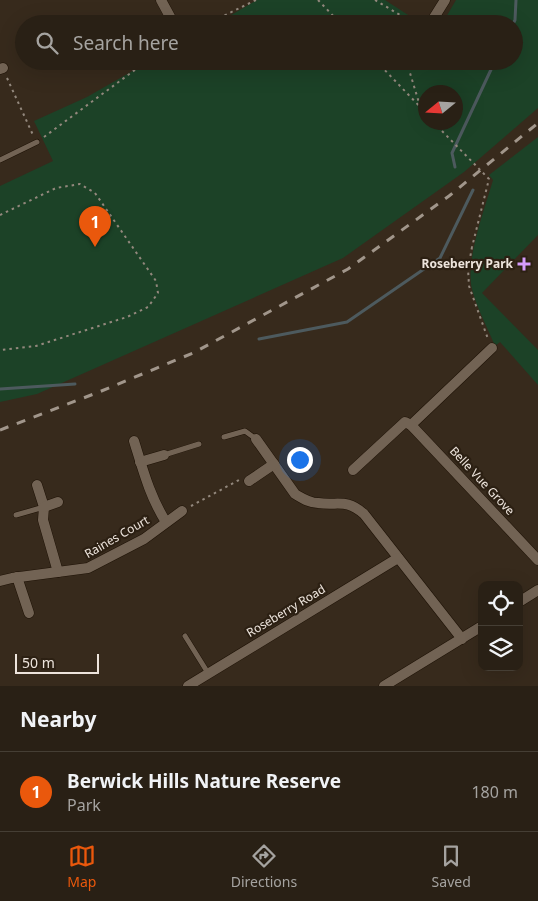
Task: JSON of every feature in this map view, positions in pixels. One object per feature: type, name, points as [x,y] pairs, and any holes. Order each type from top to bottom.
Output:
[{"type":"street","points":[[161,0],[169,15]]},
{"type":"street","points":[[436,15],[445,0]]},
{"type":"street","points":[[353,470],[492,348]]},
{"type":"street","name":"Belle Vue Grove","points":[[408,423],[538,560]]},
{"type":"street","points":[[256,438],[295,494],[303,499],[319,504],[348,503],[357,507],[462,639]]},
{"type":"street","points":[[134,441],[147,485],[166,522]]},
{"type":"street","points":[[140,462],[164,455]]},
{"type":"street","points":[[245,480],[274,464]]},
{"type":"street","points":[[37,485],[44,507],[43,520],[58,572]]},
{"type":"street","points":[[44,507],[58,502]]},
{"type":"street","name":"Raines Court","points":[[0,581],[88,568],[144,539],[182,511]]},
{"type":"street","name":"Roseberry Road","points":[[188,686],[398,558]]},
{"type":"street","points":[[17,577],[29,613]]},
{"type":"street","points":[[523,599],[538,590]]},
{"type":"street","points":[[384,686],[478,629]]},
{"type":"lane","points":[[0,160],[37,142]]},
{"type":"lane","points":[[224,438],[245,432],[256,438]]},
{"type":"lane","points":[[164,455],[199,444]]},
{"type":"lane","points":[[16,514],[44,507]]},
{"type":"lane","points":[[185,636],[208,674]]},
{"type":"path","points":[[225,15],[256,0]]},
{"type":"path","points":[[318,0],[332,15]]},
{"type":"path","points":[[376,0],[400,15]]},
{"type":"path","points":[[1,69],[37,142],[135,70]]},
{"type":"path","points":[[384,70],[418,106]]},
{"type":"path","points":[[411,70],[410,73],[418,99]]},
{"type":"path","points":[[441,130],[489,179],[468,269],[469,286],[492,348]]},
{"type":"path","points":[[0,215],[56,188],[80,184],[95,193],[156,281],[158,293],[148,306],[127,317],[36,346],[0,350]]},
{"type":"path","points":[[182,511],[245,480]]},
{"type":"green space","points":[[257,0],[385,0],[408,15],[231,15]]},
{"type":"green space","points":[[456,0],[538,0],[538,108],[464,172],[343,258],[37,394],[0,402],[0,186],[53,161],[34,121],[87,97],[134,70],[523,70],[523,15],[447,15]]},
{"type":"green space","points":[[538,137],[538,235],[482,293],[538,350],[538,385],[500,342],[495,346],[476,303],[472,289],[471,264],[473,250],[493,180],[489,175]]},
{"type":"waterway","points":[[515,15],[516,0]]},
{"type":"waterway","points":[[455,167],[452,153],[491,70]]},
{"type":"waterway","points":[[259,339],[347,322],[440,258],[473,190]]},
{"type":"waterway","points":[[0,389],[75,384]]},
{"type":"railway","points":[[0,430],[193,353],[348,269],[449,196],[538,123]]},
{"type":"place","name":"Berwick Hills Nature Reserve","points":[[95,247]]},
{"type":"place","name":"Roseberry Park","points":[[524,264]]}]
